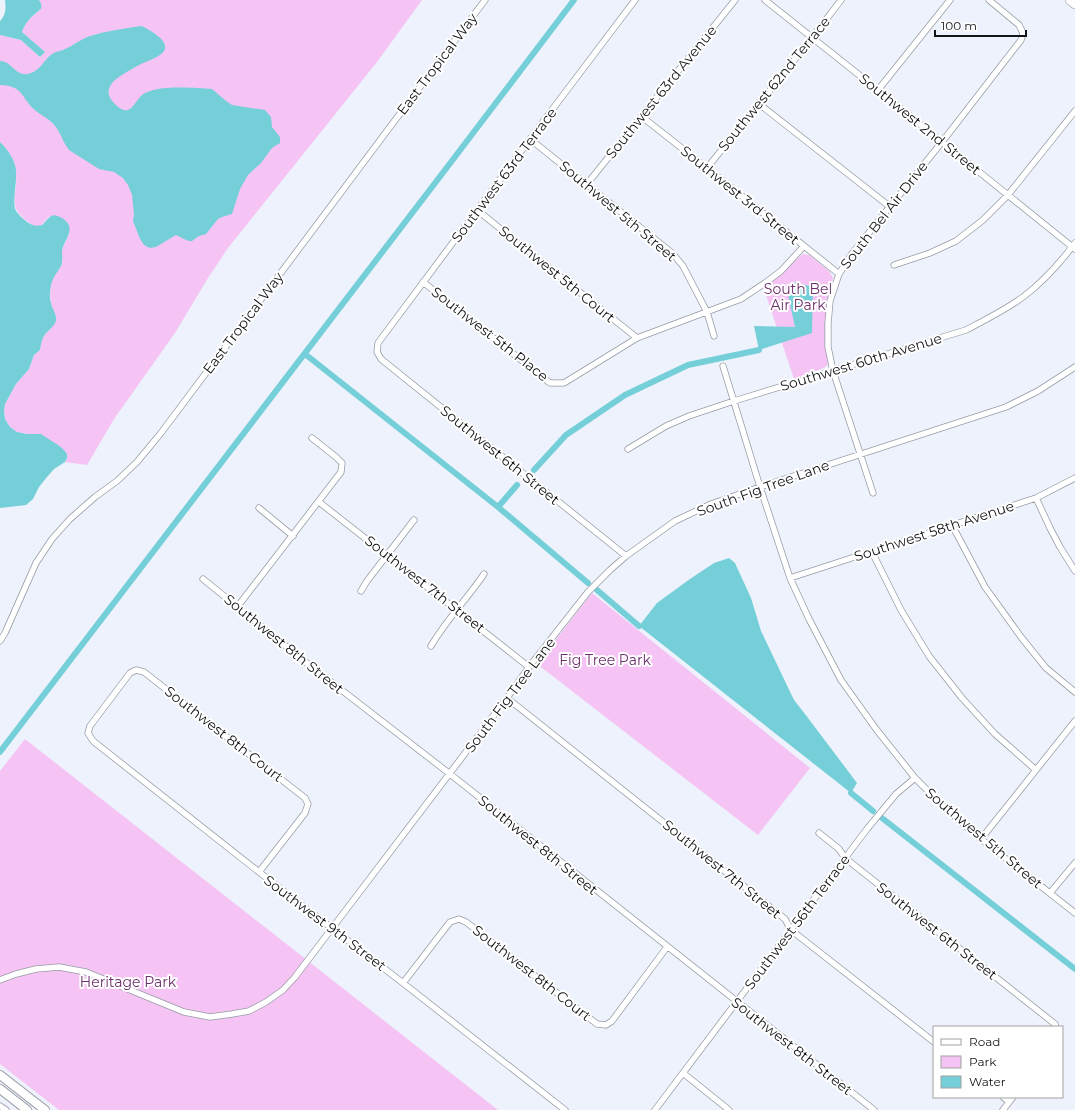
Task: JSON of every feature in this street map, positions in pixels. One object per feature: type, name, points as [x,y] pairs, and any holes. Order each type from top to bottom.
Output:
[{"type":"main road","points":[[1070,0],[1075,4]]},
{"type":"main road","points":[[0,1075],[45,1110]]},
{"type":"main road","points":[[0,1089],[27,1110]]},
{"type":"street","name":"East Tropical Way","points":[[0,641],[36,563],[52,539],[70,519],[95,497],[117,481],[137,462],[151,445],[485,0]]},
{"type":"street","name":"Southwest 63rd Terrace","points":[[377,352],[378,343],[635,0]]},
{"type":"street","name":"Southwest 63rd Avenue","points":[[587,184],[735,0]]},
{"type":"street","name":"Southwest 2nd Street","points":[[765,0],[1008,195],[1074,246]]},
{"type":"street","name":"Southwest 62nd Terrace","points":[[707,168],[841,0]]},
{"type":"street","points":[[878,90],[950,0]]},
{"type":"street","name":"South Bel Air Drive","points":[[873,493],[833,371],[828,347],[830,301],[839,274],[851,255],[942,142],[1021,40],[1023,33],[1019,25],[988,0]]},
{"type":"street","points":[[758,103],[889,206]]},
{"type":"street","points":[[894,265],[930,253],[956,241],[984,220],[1008,195],[1075,110]]},
{"type":"street","name":"Southwest 3rd Street","points":[[642,116],[839,274]]},
{"type":"street","name":"Southwest 5th Street","points":[[530,139],[672,253],[683,266],[707,312],[714,336]]},
{"type":"street","name":"Southwest 5th Court","points":[[477,210],[637,338]]},
{"type":"street","points":[[637,338],[741,299],[781,270],[804,246]]},
{"type":"street","name":"Southwest 60th Avenue","points":[[628,449],[689,416],[966,330],[1000,312],[1024,296],[1050,272],[1074,246]]},
{"type":"street","name":"Southwest 5th Place","points":[[423,282],[550,383],[564,383],[637,338]]},
{"type":"street","name":"Southwest 6th Street","points":[[377,352],[381,359],[626,556]]},
{"type":"street","name":"Southwest 5th Street","points":[[723,366],[790,578],[809,619],[841,680],[876,729],[915,778],[948,811],[1075,913]]},
{"type":"street","name":"South Fig Tree Lane","points":[[0,980],[36,969],[59,967],[86,972],[184,1012],[210,1017],[249,1011],[266,1002],[283,990],[295,977],[588,592],[626,556],[674,521],[711,504],[1006,407],[1038,392],[1075,367]]},
{"type":"street","points":[[238,606],[341,472],[342,463],[312,438]]},
{"type":"street","name":"Southwest 58th Avenue","points":[[790,578],[1036,498],[1075,478]]},
{"type":"street","points":[[1036,498],[1060,547],[1075,571]]},
{"type":"street","name":"Southwest 7th Street","points":[[319,502],[530,667]]},
{"type":"street","points":[[258,508],[293,536]]},
{"type":"street","points":[[361,591],[414,520]]},
{"type":"street","points":[[952,525],[985,587],[1021,637],[1046,668],[1075,692]]},
{"type":"street","points":[[872,552],[901,610],[929,656],[962,698],[990,729],[1036,770]]},
{"type":"street","points":[[431,646],[484,574]]},
{"type":"street","name":"Southwest 8th Street","points":[[203,579],[308,664],[450,774],[874,1110]]},
{"type":"street","name":"Southwest 8th Court","points":[[88,733],[94,720],[130,673],[136,670],[144,672],[305,798],[308,804],[306,813],[259,872]]},
{"type":"street","name":"Southwest 7th Street","points":[[507,698],[784,919],[791,930],[933,1041]]},
{"type":"street","points":[[981,839],[1075,721]]},
{"type":"street","name":"Southwest 9th Street","points":[[88,733],[93,741],[565,1110]]},
{"type":"street","name":"Southwest 56th Terrace","points":[[655,1110],[845,858],[896,794],[915,778]]},
{"type":"street","name":"Southwest 6th Street","points":[[819,833],[839,849],[845,858],[1056,1026]]},
{"type":"street","points":[[1050,894],[1075,863]]},
{"type":"street","name":"Southwest 8th Court","points":[[403,983],[450,922],[459,919],[466,922],[596,1024],[606,1024],[612,1021],[667,947]]},
{"type":"street","points":[[683,1074],[729,1110]]},
{"type":"street","points":[[1003,1110],[1011,1099]]},
{"type":"street","points":[[0,1106],[6,1110]]},
{"type":"green space","points":[[39,0],[422,0],[377,62],[228,248],[175,333],[114,419],[87,465],[65,462],[67,458],[49,440],[41,435],[17,432],[10,427],[5,419],[4,411],[5,404],[16,384],[29,369],[34,355],[40,350],[41,342],[45,334],[51,328],[56,317],[51,304],[51,283],[61,266],[62,250],[69,234],[69,227],[50,216],[41,225],[36,226],[28,222],[17,211],[14,200],[16,169],[9,152],[0,142],[0,35],[21,40],[40,57],[45,52],[22,32],[27,22],[41,9],[41,3]]},
{"type":"green space","name":"South Bel Air Park","points":[[803,254],[809,255],[829,271],[833,278],[827,303],[825,326],[828,364],[824,368],[794,379],[764,289],[765,286]]},
{"type":"green space","name":"Fig Tree Park","points":[[592,593],[810,768],[758,835],[537,664]]},
{"type":"green space","name":"Heritage Park","points":[[25,739],[498,1110],[59,1110],[0,1064],[0,771]]},
{"type":"water","points":[[5,0],[40,1],[41,9],[27,22],[22,32],[45,52],[40,57],[21,40],[0,35],[0,21],[5,11]]},
{"type":"water","points":[[142,26],[156,34],[164,42],[164,51],[160,55],[141,64],[115,80],[109,88],[109,96],[117,106],[126,110],[130,109],[141,96],[152,90],[178,88],[212,89],[232,105],[265,110],[271,117],[272,127],[280,137],[280,143],[272,148],[261,163],[248,175],[240,189],[232,214],[218,219],[206,234],[199,236],[192,241],[176,235],[156,247],[150,248],[144,245],[140,239],[133,221],[134,214],[132,195],[123,178],[114,172],[99,169],[69,150],[53,124],[36,111],[18,90],[0,85],[0,61],[7,63],[20,73],[32,73],[36,71],[54,53],[64,50],[87,37],[109,31]]},
{"type":"water","points":[[0,142],[9,152],[15,165],[16,176],[14,201],[16,211],[27,222],[36,226],[42,225],[52,216],[58,216],[67,222],[70,230],[62,251],[62,264],[53,280],[51,287],[50,298],[56,316],[56,321],[46,333],[40,350],[34,355],[29,369],[16,384],[5,404],[4,411],[5,419],[10,427],[17,432],[41,434],[63,449],[67,454],[67,458],[65,462],[54,469],[47,477],[39,487],[33,499],[26,505],[0,508]]},
{"type":"water","points":[[794,282],[813,287],[812,333],[759,350],[754,326],[795,327],[787,290]]},
{"type":"water","points":[[729,558],[735,563],[751,598],[761,631],[794,700],[857,783],[851,793],[639,626],[657,603],[714,563]]},
{"type":"waterway","points":[[0,752],[574,0]]},
{"type":"waterway","points":[[534,470],[566,435],[625,395],[688,365],[759,350]]},
{"type":"waterway","points":[[305,354],[498,507],[588,583]]},
{"type":"waterway","points":[[498,507],[517,485]]},
{"type":"waterway","points":[[597,590],[639,626]]},
{"type":"waterway","points":[[851,793],[873,811]]},
{"type":"waterway","points":[[882,818],[1075,969]]}]
